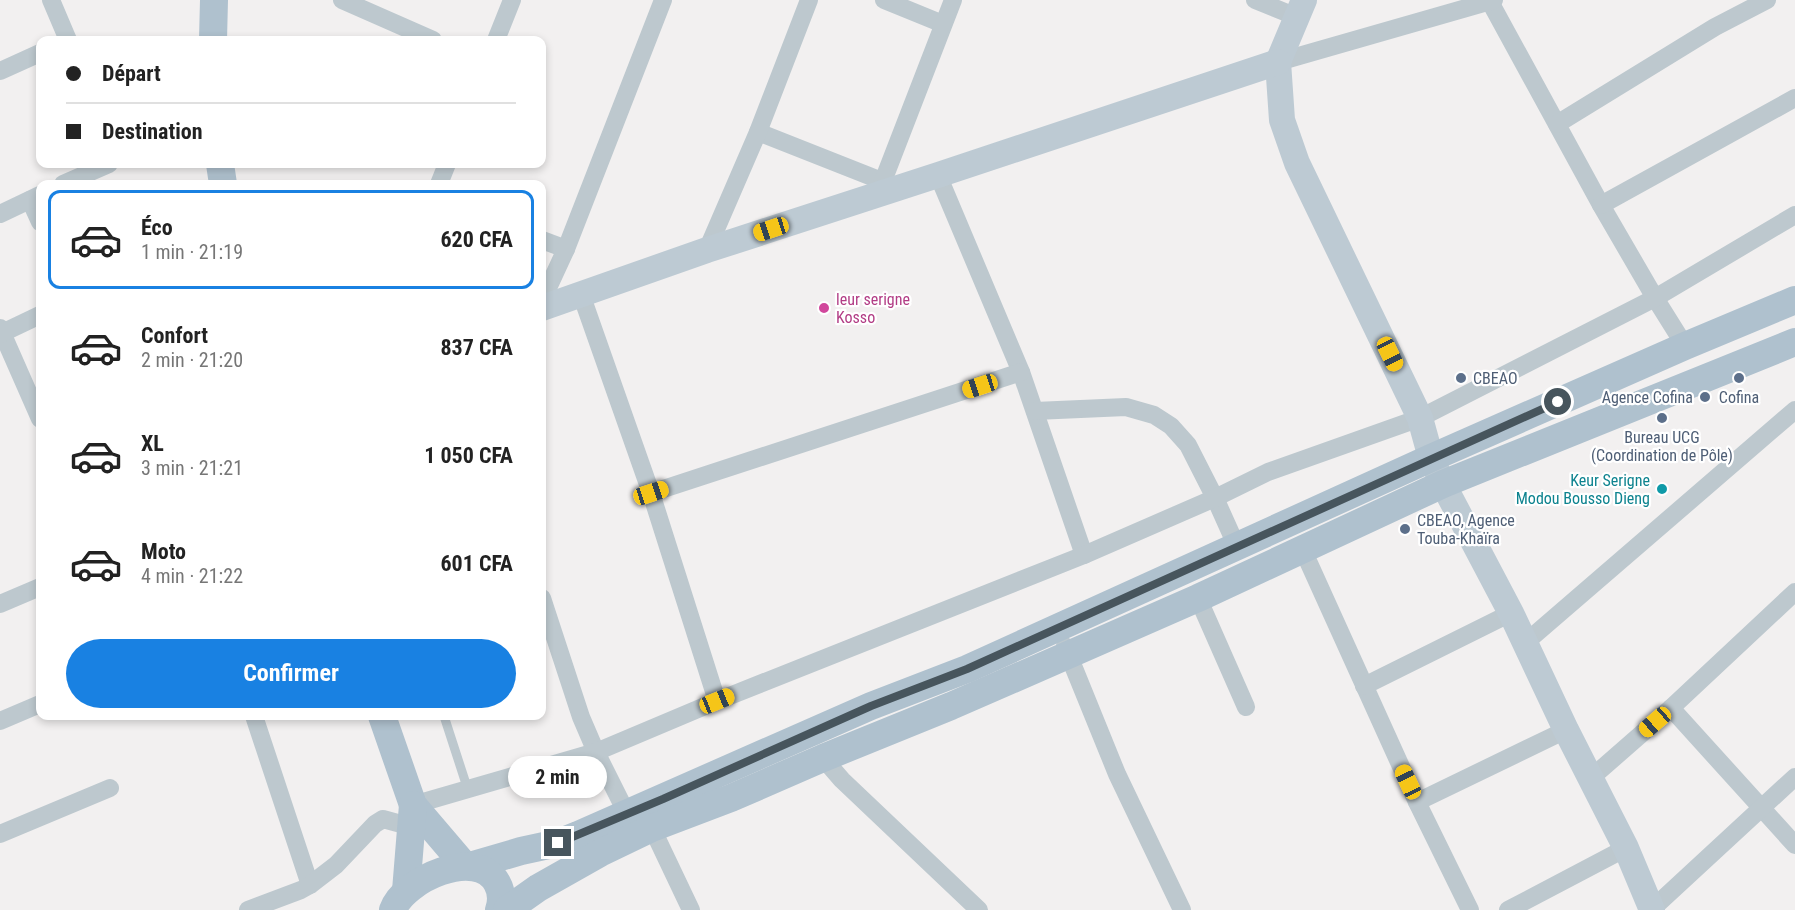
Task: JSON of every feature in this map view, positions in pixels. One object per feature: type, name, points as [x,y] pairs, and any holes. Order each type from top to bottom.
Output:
[{"type":"main road","points":[[213,36],[214,0]]},
{"type":"main road","points":[[382,910],[446,870],[558,843],[627,814],[871,706],[967,669],[1431,458],[1795,300]]},
{"type":"main road","points":[[507,910],[538,888],[600,853],[652,828],[731,798],[951,706],[1198,598],[1443,484],[1791,350]]},
{"type":"main road","points":[[383,720],[412,816],[401,898]]},
{"type":"main road","points":[[412,816],[468,866],[486,871],[496,881],[501,894],[499,910]]},
{"type":"street","points":[[51,0],[66,36]]},
{"type":"street","points":[[342,0],[369,6],[425,36]]},
{"type":"street","points":[[498,36],[512,0]]},
{"type":"street","points":[[546,292],[566,249],[663,0]]},
{"type":"street","points":[[707,250],[758,132],[809,0]]},
{"type":"street","points":[[884,0],[943,24]]},
{"type":"street","points":[[880,188],[952,0]]},
{"type":"street","points":[[1255,0],[1300,8],[1278,62],[1282,120],[1297,163],[1420,418],[1431,458],[1443,484],[1511,613],[1566,730],[1626,848],[1652,910],[1795,777]]},
{"type":"street","points":[[1557,124],[1715,27],[1767,0]]},
{"type":"street","points":[[546,307],[880,188],[938,175],[1278,62],[1490,1],[1601,205],[1685,346]]},
{"type":"street","points":[[0,70],[36,55]]},
{"type":"street","points":[[1601,205],[1795,98]]},
{"type":"street","points":[[758,132],[880,188]]},
{"type":"street","points":[[72,180],[100,168]]},
{"type":"street","points":[[938,175],[1021,372],[1084,555]]},
{"type":"street","points":[[0,214],[35,197]]},
{"type":"street","points":[[248,910],[310,885],[336,864],[375,824],[384,819],[412,816],[468,790],[596,752],[717,701],[1084,555],[1215,498],[1268,472],[1420,418],[1655,298],[1795,215]]},
{"type":"street","points":[[546,242],[566,249]]},
{"type":"street","points":[[581,294],[651,493],[717,701]]},
{"type":"street","points":[[36,317],[1,332],[36,410]]},
{"type":"street","points":[[651,493],[1021,372]]},
{"type":"street","points":[[1035,411],[1126,407],[1154,415],[1171,426],[1188,445],[1237,547]]},
{"type":"street","points":[[1525,643],[1795,410]]},
{"type":"street","points":[[1303,550],[1417,802],[1470,910]]},
{"type":"street","points":[[0,604],[36,589]]},
{"type":"street","points":[[1591,778],[1671,708],[1795,592]]},
{"type":"street","points":[[1198,598],[1246,707]]},
{"type":"street","points":[[546,610],[576,702],[596,752],[627,814]]},
{"type":"street","points":[[1364,686],[1511,613]]},
{"type":"street","points":[[1058,628],[1117,774],[1182,910]]},
{"type":"street","points":[[0,721],[36,706]]},
{"type":"street","points":[[1671,708],[1795,845]]},
{"type":"street","points":[[255,720],[310,885]]},
{"type":"street","points":[[1417,802],[1566,730]]},
{"type":"street","points":[[823,758],[842,780],[979,910]]},
{"type":"street","points":[[0,834],[110,788]]},
{"type":"street","points":[[652,828],[691,910]]},
{"type":"street","points":[[1508,910],[1626,848]]},
{"type":"lane","points":[[445,720],[468,790]]},
{"type":"place","name":"leur serigne Kosso","points":[[824,308]]},
{"type":"place","name":"CBEAO","points":[[1461,378]]},
{"type":"place","name":"Cofina","points":[[1739,378]]},
{"type":"place","name":"Agence Cofina","points":[[1705,397]]},
{"type":"place","name":"Bureau UCG (Coordination de Pôle)","points":[[1662,418]]},
{"type":"place","name":"Keur Serigne Modou Bousso Dieng","points":[[1662,489]]},
{"type":"place","name":"CBEAO, Agence Touba-Khaïra","points":[[1405,529]]},
{"type":"route","points":[[558,843],[871,706],[967,669],[1558,402]]}]
